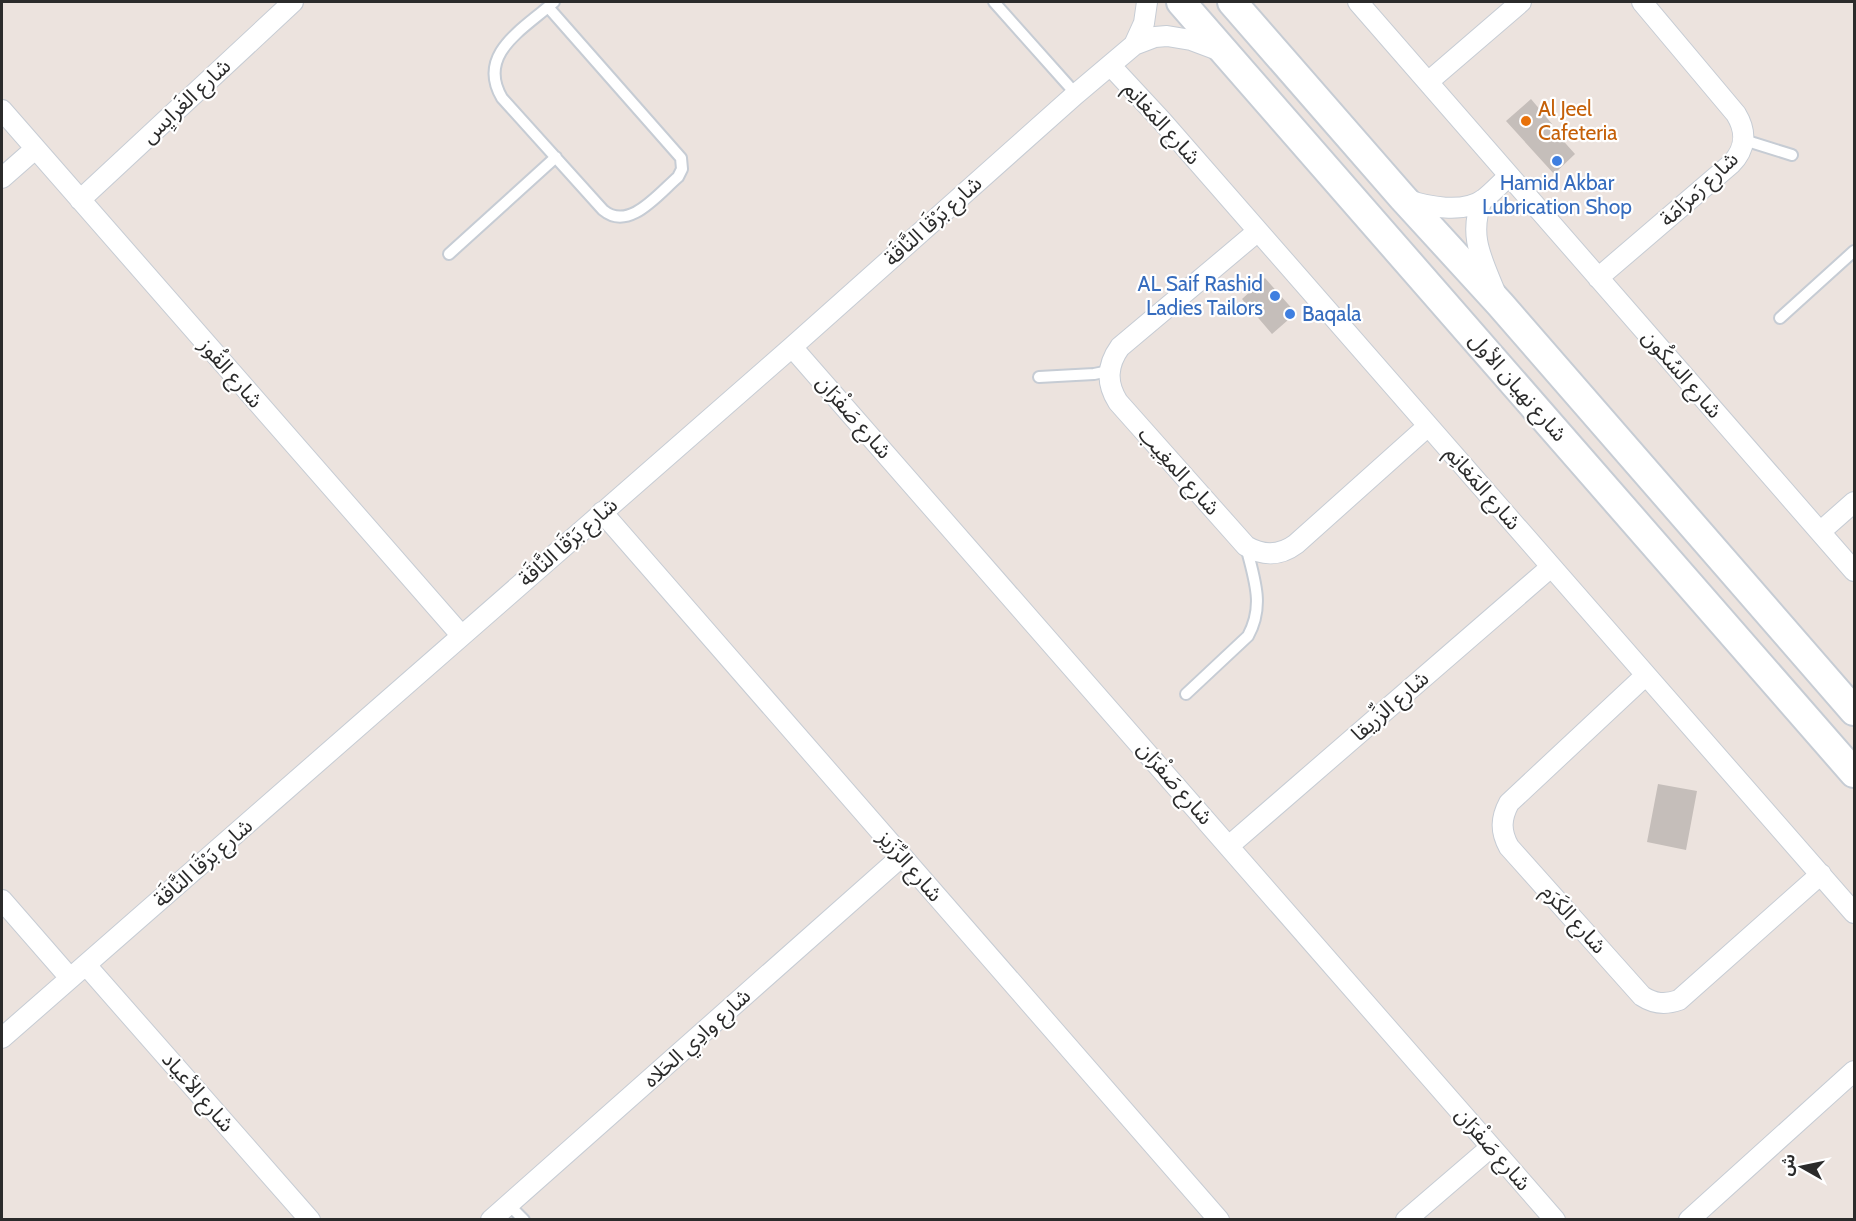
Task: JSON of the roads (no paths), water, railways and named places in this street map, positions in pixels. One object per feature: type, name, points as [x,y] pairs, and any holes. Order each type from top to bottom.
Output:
[{"type":"main road","name":"شارع نهيان الأول","points":[[1181,2],[1854,773]]},
{"type":"main road","name":"شارع نهيان الأول","points":[[1232,2],[1403,198],[1500,304],[1854,711]]},
{"type":"street","name":"شارع الغَرايِس","points":[[80,200],[293,2]]},
{"type":"street","name":"شارع بَرْقَا النَّاقَة","points":[[1134,45],[1144,23],[1147,2]]},
{"type":"street","name":"شارع السُكُون","points":[[1358,2],[1854,571]]},
{"type":"street","points":[[1428,82],[1521,2]]},
{"type":"street","name":"شارع رَمرَامَة","points":[[1599,278],[1731,164],[1738,157],[1744,140],[1744,131],[1736,114],[1642,2]]},
{"type":"street","name":"شارع بَرْقَا النَّاقَة","points":[[2,1038],[1134,45],[1155,36],[1167,36],[1191,40],[1225,53]]},
{"type":"street","name":"شارع المَغانِم","points":[[1110,65],[1162,121],[1854,913]]},
{"type":"street","name":"شارع القُوز","points":[[2,110],[462,635]]},
{"type":"street","points":[[2,178],[35,149]]},
{"type":"street","points":[[1403,198],[1418,204],[1450,208],[1482,200],[1509,176]]},
{"type":"street","points":[[1482,200],[1475,228],[1476,243],[1500,304]]},
{"type":"street","points":[[1109,371],[1114,354],[1126,340],[1258,231]]},
{"type":"street","name":"شارع صَفْرَان","points":[[792,347],[1230,845],[1555,1220]]},
{"type":"street","name":"شارع المغِيب","points":[[1109,371],[1111,388],[1118,402],[1246,546]]},
{"type":"street","points":[[1246,546],[1270,554],[1291,548],[1428,426]]},
{"type":"street","points":[[1820,532],[1854,502]]},
{"type":"street","name":"شارع الرِّزَيز","points":[[602,512],[1219,1220]]},
{"type":"street","name":"شارع الزِّريقا","points":[[1230,845],[1551,567]]},
{"type":"street","name":"شارع الكَرَم","points":[[1646,675],[1509,803],[1502,825],[1509,847],[1642,996],[1664,1004],[1679,1000],[1821,874]]},
{"type":"street","name":"شارع وادِي الحَلاه","points":[[491,1220],[902,856]]},
{"type":"street","points":[[2,900],[70,978]]},
{"type":"street","name":"شارع الأعياد","points":[[86,965],[309,1220]]},
{"type":"street","points":[[1689,1220],[1854,1071]]},
{"type":"street","points":[[1407,1220],[1491,1147]]},
{"type":"lane","points":[[994,2],[1076,94]]},
{"type":"lane","points":[[551,4],[681,158],[682,169],[678,177],[630,216],[618,218],[603,210],[502,98],[498,90],[494,72],[499,54],[504,46],[551,4]]},
{"type":"lane","points":[[1744,140],[1792,155]]},
{"type":"lane","points":[[449,254],[556,158]]},
{"type":"lane","points":[[1780,318],[1854,251]]},
{"type":"lane","points":[[1039,377],[1109,371]]},
{"type":"lane","points":[[1186,694],[1248,636],[1254,624],[1258,611],[1258,598],[1246,546]]},
{"type":"lane","points":[[509,1204],[524,1220]]},
{"type":"place","name":"Al Jeel Cafeteria","points":[[1526,121]]},
{"type":"place","name":"Hamid Akbar Lubrication Shop","points":[[1557,161]]},
{"type":"place","name":"AL Saif Rashid Ladies Tailors","points":[[1275,296]]},
{"type":"place","name":"Baqala","points":[[1290,314]]}]
